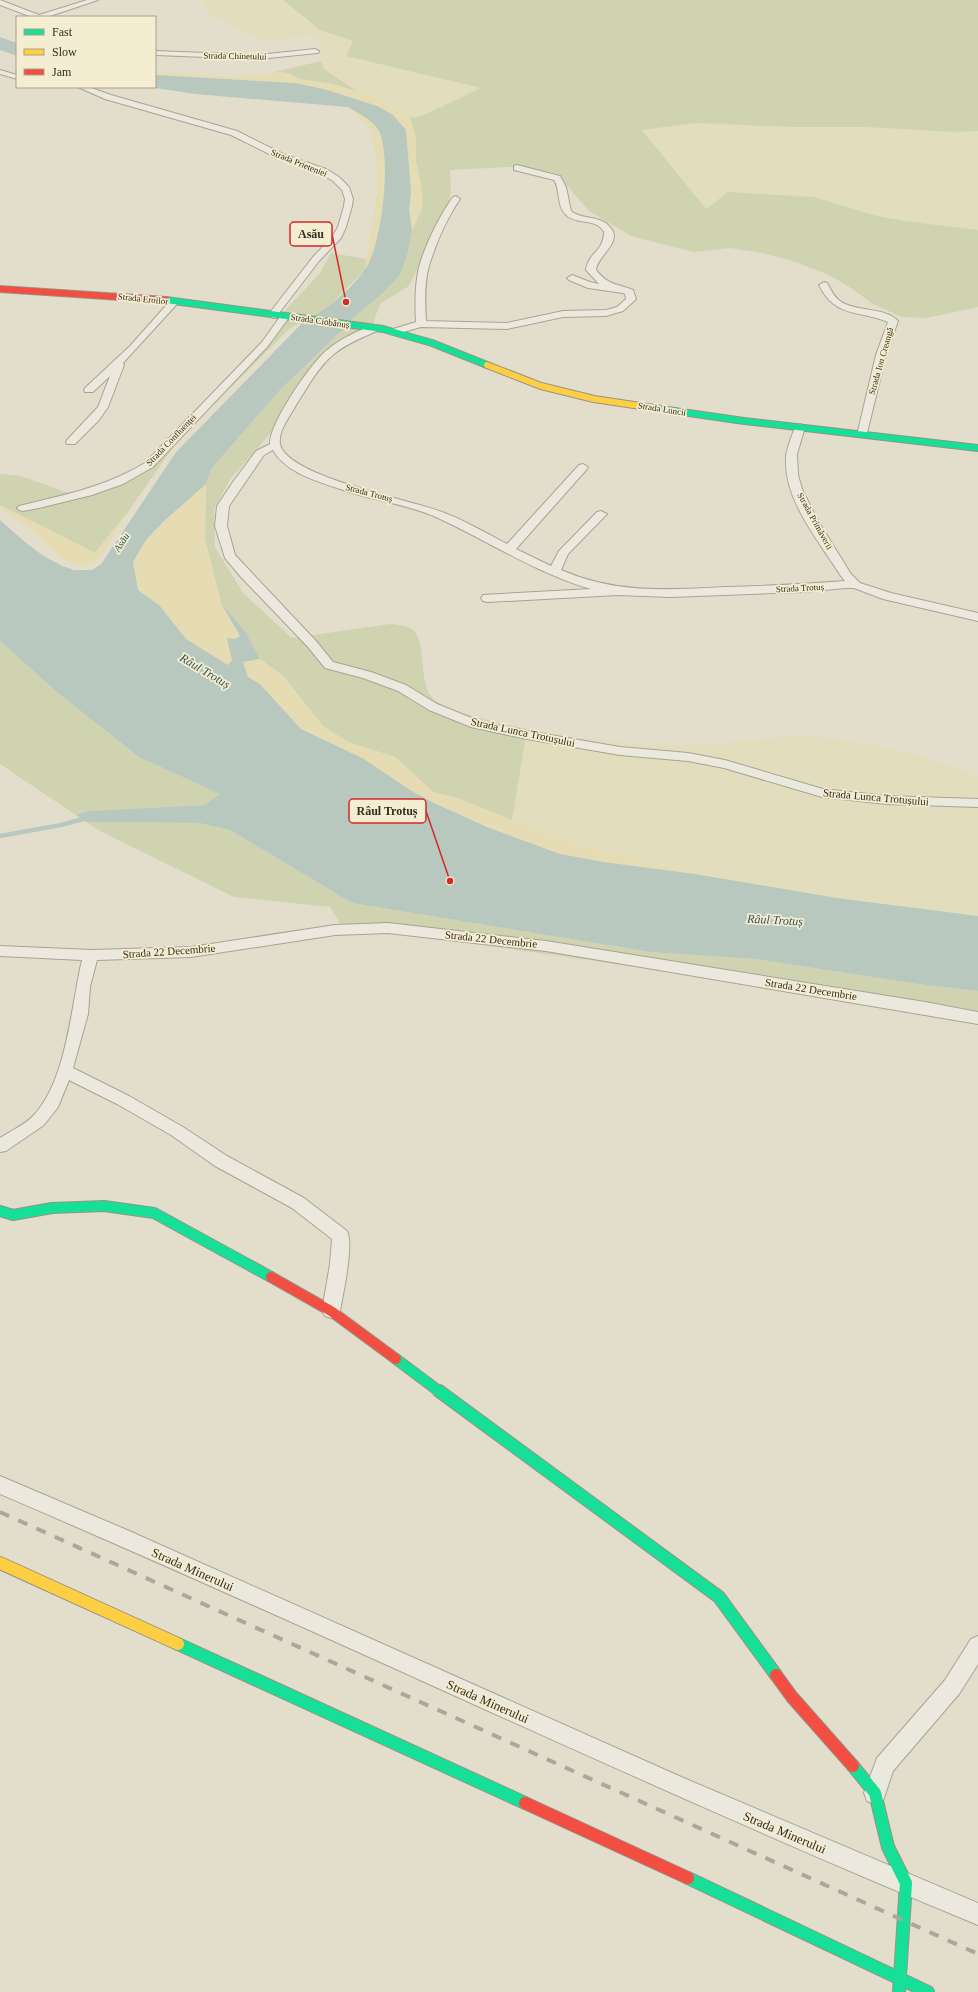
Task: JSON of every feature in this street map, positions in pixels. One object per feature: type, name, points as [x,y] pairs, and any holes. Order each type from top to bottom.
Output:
[{"type":"main road","name":"Strada Eroilor","points":[[0,289],[126,296],[285,316]]},
{"type":"main road","name":"Strada Ciobănuș","points":[[285,316],[356,325]]},
{"type":"main road","name":"Strada Luncii","points":[[356,325],[393,332],[432,344],[541,386],[577,396],[698,415],[978,448]]},
{"type":"main road","points":[[0,1211],[12,1215],[52,1208],[104,1206],[154,1214],[331,1311],[574,1488],[719,1597],[792,1697],[832,1741],[875,1793],[888,1847],[906,1883],[899,1992]]},
{"type":"main road","points":[[0,1563],[625,1848],[928,1992]]},
{"type":"street","points":[[42,16],[94,0]]},
{"type":"street","points":[[0,2],[36,16]]},
{"type":"street","name":"Strada Chinetului","points":[[156,53],[258,57],[315,51]]},
{"type":"street","points":[[0,72],[16,77]]},
{"type":"street","name":"Strada Prieteniei","points":[[85,88],[234,133],[274,154],[323,171],[336,179],[346,189],[349,199],[348,206],[342,227],[336,238],[316,259],[272,315]]},
{"type":"street","points":[[393,332],[421,324],[507,326],[563,314],[606,313],[620,309],[629,303],[631,295],[625,290],[599,280],[591,270],[593,260],[609,241],[610,236],[605,227],[594,221],[576,217],[568,212],[561,185],[557,178],[517,168]]},
{"type":"street","points":[[421,324],[420,303],[424,267],[447,212],[456,199]]},
{"type":"street","points":[[572,278],[588,285],[625,290]]},
{"type":"street","name":"Strada Ion Creangă","points":[[824,285],[827,294],[835,304],[851,310],[883,316],[893,322],[881,355],[862,435]]},
{"type":"street","points":[[89,390],[125,356],[174,302]]},
{"type":"street","name":"Strada Confluenței","points":[[23,508],[76,497],[112,486],[136,474],[149,465],[265,344],[285,316]]},
{"type":"street","points":[[275,445],[275,440],[282,422],[296,398],[326,356],[344,343],[376,328]]},
{"type":"street","points":[[72,442],[103,407],[108,399],[116,372],[125,356]]},
{"type":"street","name":"Strada Primăverii","points":[[800,427],[791,457],[792,476],[806,508],[847,576],[856,585]]},
{"type":"street","name":"Strada Trotuș","points":[[275,445],[276,450],[282,456],[296,467],[311,475],[332,483],[418,506],[440,514],[554,572],[595,587],[618,591]]},
{"type":"street","name":"Strada Lunca Trotușului","points":[[275,445],[260,453],[238,482],[223,506],[221,526],[230,556],[244,574],[312,644],[329,665],[366,675],[402,688],[433,707],[476,724],[527,735],[620,751],[688,757],[725,764],[822,793],[887,800],[978,802]]},
{"type":"street","points":[[509,549],[583,467]]},
{"type":"street","points":[[554,572],[563,554],[601,514]]},
{"type":"street","name":"Strada Trotuș","points":[[487,598],[618,591],[675,593],[856,585],[887,596],[978,618]]},
{"type":"street","name":"Strada 22 Decembrie","points":[[0,951],[91,955],[191,952],[335,930],[388,928],[546,946],[909,1005],[978,1018]]},
{"type":"street","points":[[0,1146],[38,1121],[52,1103],[65,1071],[80,1014],[83,987],[91,955]]},
{"type":"street","points":[[65,1071],[123,1100],[177,1131],[221,1161],[298,1203],[341,1236],[339,1264],[331,1311]]},
{"type":"street","name":"Strada Minerului","points":[[0,1485],[120,1536],[672,1783],[978,1914]]},
{"type":"street","points":[[875,1793],[884,1765],[952,1687],[978,1646]]},
{"type":"shaded area","points":[[200,0],[283,0],[320,30],[353,41],[347,56],[481,88],[422,116],[410,118],[381,100],[358,92],[324,69],[322,66],[322,53],[317,38],[307,36],[272,41],[261,40],[240,31],[212,15]]},
{"type":"shaded area","points":[[696,123],[790,127],[867,127],[956,132],[978,131],[978,230],[904,221],[873,215],[706,209],[642,130]]},
{"type":"shaded area","points":[[527,729],[592,739],[646,744],[692,745],[801,736],[830,738],[865,743],[915,754],[962,770],[978,777],[978,916],[837,898],[695,874],[571,843],[512,820]]},
{"type":"green space","points":[[283,0],[978,0],[978,131],[956,132],[867,127],[790,127],[696,123],[642,130],[706,209],[728,192],[814,197],[873,215],[904,221],[978,230],[978,307],[927,318],[902,317],[873,304],[845,284],[824,273],[790,260],[762,253],[730,248],[694,252],[631,236],[589,211],[556,173],[509,167],[450,170],[451,188],[449,204],[409,286],[381,303],[374,323],[361,331],[357,339],[331,357],[264,441],[231,478],[214,509],[215,547],[243,593],[292,638],[390,624],[407,627],[413,630],[417,636],[422,654],[426,686],[436,701],[444,706],[467,714],[527,729],[512,820],[457,798],[433,792],[395,757],[348,742],[323,726],[283,676],[260,659],[245,631],[221,603],[205,539],[206,484],[211,469],[280,390],[339,333],[347,328],[352,319],[383,293],[400,275],[408,252],[412,230],[422,208],[422,190],[416,162],[416,138],[410,118],[422,116],[481,88],[346,56],[353,41],[320,30]]},
{"type":"green space","points":[[321,61],[324,69],[358,92],[332,84],[299,79],[288,73],[274,72]]},
{"type":"green space","points":[[331,253],[367,259],[365,270],[324,311],[288,330],[182,437],[171,450],[128,512],[95,553],[0,505],[0,474],[21,476],[74,495],[110,483],[143,464],[260,345],[279,317],[320,273]]},
{"type":"green space","points":[[0,641],[58,693],[139,757],[221,794],[205,805],[88,811],[76,815],[0,764]]},
{"type":"green space","points":[[86,822],[199,823],[230,830],[352,903],[650,952],[756,959],[918,984],[978,991],[978,1024],[899,1009],[740,983],[581,959],[342,926],[330,907],[234,897],[102,832]]},
{"type":"sand","points":[[156,72],[232,77],[282,72],[299,79],[332,84],[381,100],[410,118],[416,138],[416,162],[422,190],[422,208],[412,230],[409,210],[411,192],[406,130],[295,83],[156,75]]},
{"type":"sand","points":[[348,107],[365,117],[379,132],[384,157],[385,174],[381,225],[375,251],[365,270],[377,192],[377,164],[371,132],[364,122]]},
{"type":"sand","points":[[206,484],[205,539],[221,603],[240,636],[235,639],[228,638],[232,660],[228,665],[186,639],[160,606],[138,590],[133,562],[146,540],[164,521]]},
{"type":"sand","points":[[0,505],[95,553],[128,512],[98,559],[85,565],[77,565],[60,557],[28,528],[0,509]]},
{"type":"sand","points":[[260,659],[283,676],[323,726],[348,742],[395,757],[433,792],[457,798],[571,843],[695,874],[604,862],[560,854],[487,827],[434,803],[301,729],[260,684],[248,677],[243,662]]},
{"type":"water","points":[[0,37],[16,43],[16,56],[0,50]]},
{"type":"water","points":[[156,75],[295,83],[324,89],[377,106],[393,115],[406,130],[411,192],[409,210],[412,230],[408,252],[400,275],[383,293],[352,319],[347,328],[339,333],[280,390],[211,469],[206,484],[164,521],[146,540],[133,562],[138,590],[160,606],[186,639],[228,665],[232,660],[227,638],[235,639],[240,636],[221,603],[245,631],[260,659],[243,662],[248,677],[260,684],[301,729],[364,759],[410,790],[434,803],[487,827],[560,854],[604,862],[695,874],[837,898],[978,916],[978,991],[918,984],[756,959],[650,952],[352,903],[230,830],[199,823],[86,822],[76,815],[88,811],[205,805],[220,794],[139,757],[58,693],[0,641],[0,520],[34,549],[61,565],[75,569],[88,569],[101,564],[176,452],[301,324],[336,300],[358,279],[370,259],[376,243],[380,224],[385,181],[383,144],[379,131],[361,114],[348,107],[195,94],[156,88]]},
{"type":"pier","points":[[301,324],[176,452],[101,564],[92,570],[74,570],[62,566],[44,553],[63,564],[75,568],[91,568],[100,562],[174,450],[298,325]]},
{"type":"waterway","points":[[0,836],[61,825],[87,818]]},
{"type":"railway","points":[[0,1512],[978,1954]]},
{"type":"traffic: fast","points":[[166,300],[383,329],[432,343],[487,365]]},
{"type":"traffic: fast","points":[[654,408],[744,421],[978,448]]},
{"type":"traffic: fast","points":[[0,1211],[13,1215],[52,1208],[104,1206],[154,1213],[271,1277]]},
{"type":"traffic: fast","points":[[396,1359],[719,1597],[776,1675]]},
{"type":"traffic: fast","points":[[178,1644],[525,1803]]},
{"type":"traffic: fast","points":[[853,1766],[875,1793],[888,1847],[906,1883],[899,1992]]},
{"type":"traffic: fast","points":[[688,1878],[928,1992]]},
{"type":"traffic: slow","points":[[487,365],[541,386],[594,399],[654,408]]},
{"type":"traffic: slow","points":[[0,1563],[178,1644]]},
{"type":"traffic: jam","points":[[0,289],[140,297],[166,300]]},
{"type":"traffic: jam","points":[[271,1277],[331,1311],[396,1359]]},
{"type":"traffic: jam","points":[[776,1675],[792,1697],[853,1766]]},
{"type":"traffic: jam","points":[[525,1803],[688,1878]]},
{"type":"place","name":"Asău","points":[[346,302]]},
{"type":"place","name":"Râul Trotuș","points":[[450,881]]}]
